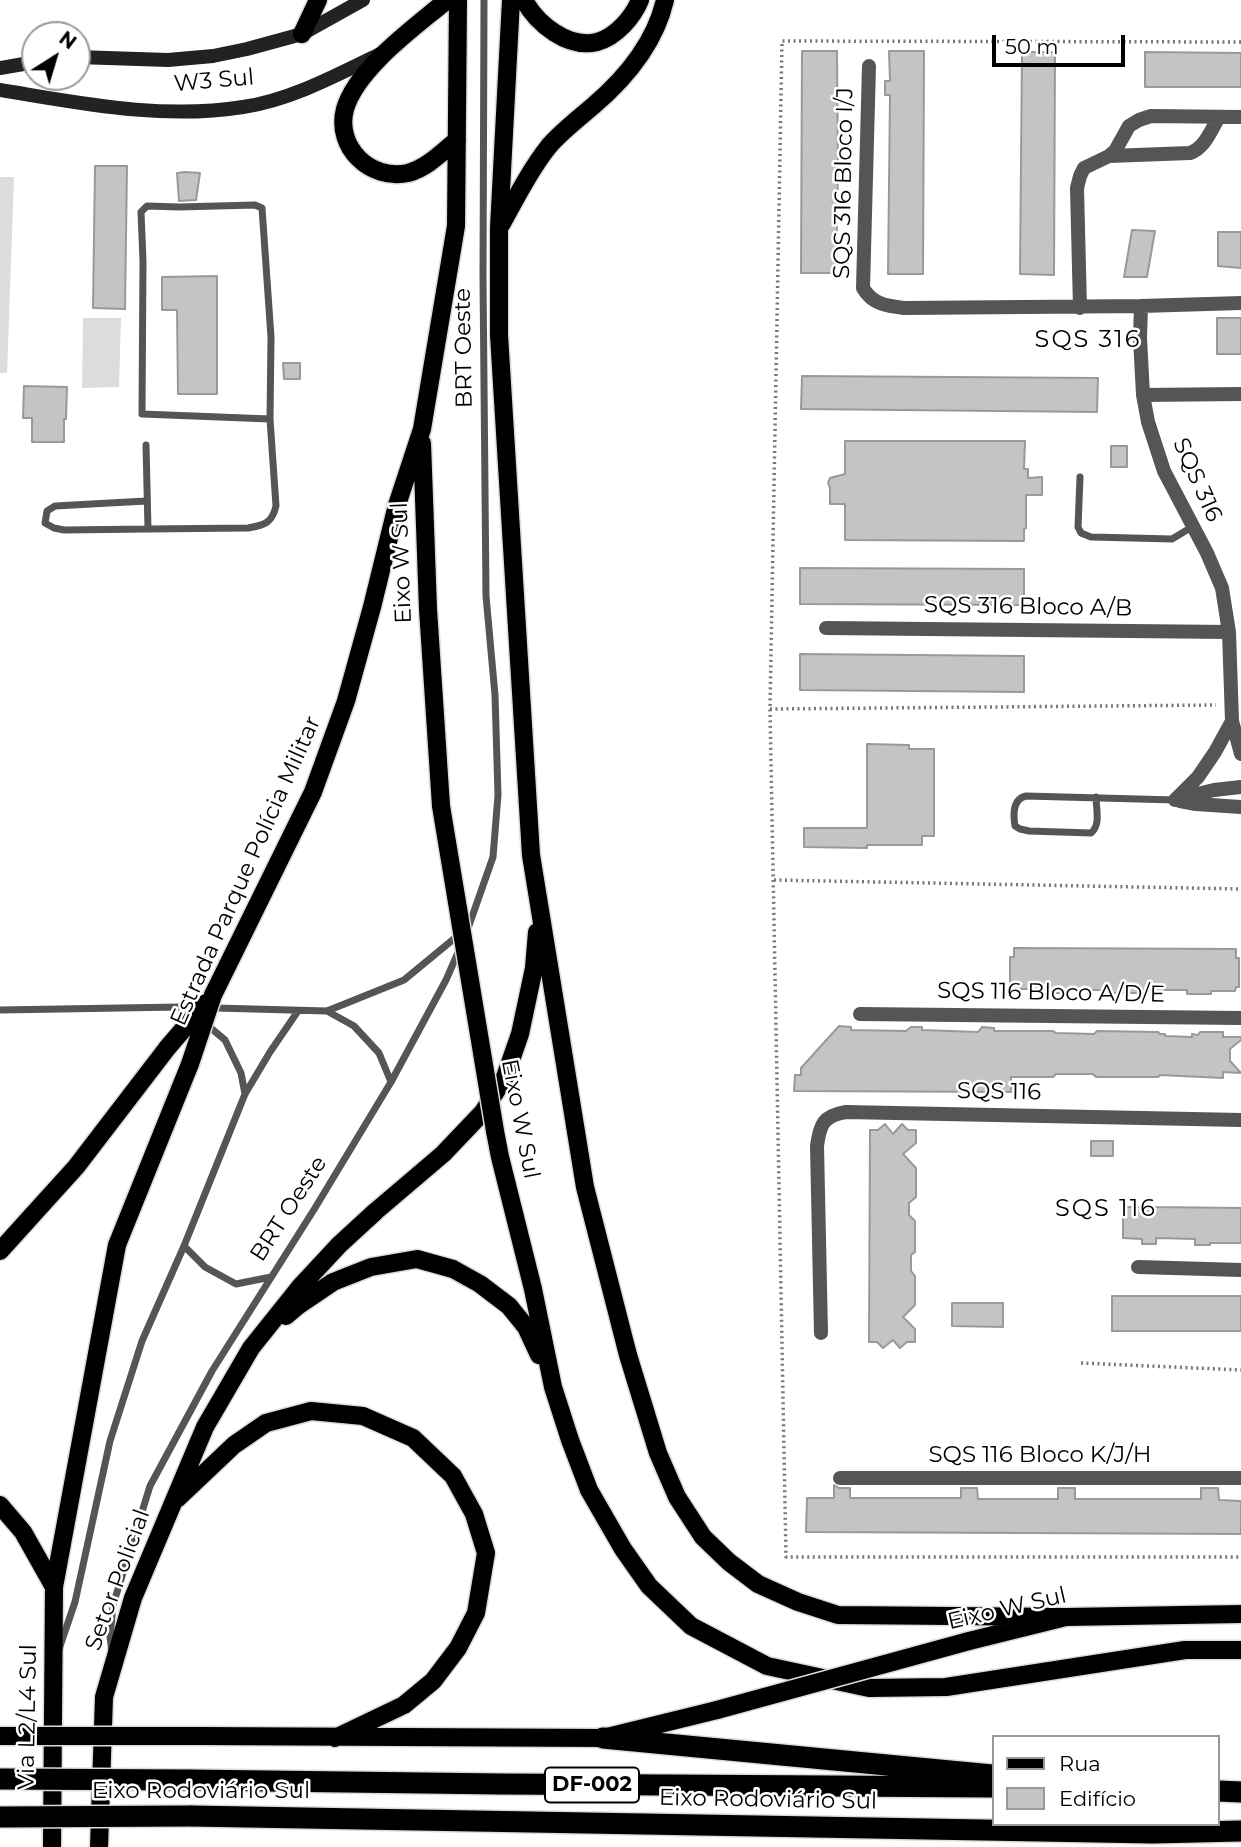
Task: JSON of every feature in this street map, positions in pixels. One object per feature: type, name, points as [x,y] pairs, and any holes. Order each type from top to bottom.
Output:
[{"type":"highway","points":[[603,1738],[992,1775]]},
{"type":"highway","name":"Eixo Rodoviário Sul","points":[[0,1779],[992,1787]]},
{"type":"highway","points":[[1220,1791],[1241,1792]]},
{"type":"highway","name":"Eixo Rodoviário Sul","points":[[0,1817],[191,1816],[1153,1833],[1241,1831]]},
{"type":"highway","points":[[1072,1847],[1153,1833]]},
{"type":"main road","points":[[302,34],[318,0]]},
{"type":"main road","name":"W3 Sul","points":[[387,50],[447,0]]},
{"type":"main road","name":"Estrada Parque Polícia Militar","points":[[54,1587],[117,1245],[190,1064],[213,995],[313,792],[342,714],[373,607],[397,505],[422,429],[456,226],[458,0]]},
{"type":"main road","points":[[511,0],[499,228],[499,335],[531,855],[585,1188],[628,1355],[658,1452],[677,1497],[703,1537],[729,1562],[758,1584],[798,1602],[838,1615],[1066,1617]]},
{"type":"main road","points":[[524,0],[533,15],[550,30],[580,42],[597,42],[609,36],[634,14],[640,0]]},
{"type":"main road","points":[[499,228],[533,168],[550,145],[595,104],[639,57],[652,37],[665,0]]},
{"type":"main road","points":[[387,50],[359,83],[345,109],[343,124],[351,152],[360,161],[386,173],[406,173],[428,163],[457,140]]},
{"type":"main road","name":"Eixo W Sul","points":[[422,429],[428,609],[442,806],[495,1131],[554,1387],[570,1440],[589,1490],[623,1549],[649,1586],[691,1626],[767,1666],[869,1688],[947,1687],[1185,1650],[1241,1650]]},
{"type":"main road","points":[[251,1348],[299,1288],[339,1245],[443,1154],[490,1101],[505,1077],[520,1034],[534,968],[539,908]]},
{"type":"main road","points":[[0,1251],[76,1167],[167,1047],[213,995]]},
{"type":"main road","points":[[251,1348],[299,1305],[334,1282],[371,1267],[417,1259],[453,1269],[480,1284],[509,1307],[526,1327],[554,1387]]},
{"type":"main road","name":"Setor Policial","points":[[99,1847],[104,1697],[133,1598],[205,1427],[251,1348]]},
{"type":"main road","points":[[171,1504],[234,1445],[266,1423],[312,1411],[363,1416],[412,1438],[453,1476],[474,1514],[485,1553],[476,1613],[458,1648],[433,1681],[404,1704],[335,1738]]},
{"type":"main road","points":[[0,1505],[23,1532],[54,1587]]},
{"type":"main road","name":"Via L2/L4 Sul","points":[[52,1847],[54,1587]]},
{"type":"main road","name":"Eixo W Sul","points":[[0,1736],[603,1738],[1066,1617],[1241,1614]]},
{"type":"street","name":"W3 Sul","points":[[91,57],[168,60],[213,55],[278,42],[302,34],[363,0]]},
{"type":"street","name":"W3 Sul","points":[[0,90],[128,110],[200,111],[245,107],[322,82],[387,50]]},
{"type":"street","points":[[0,68],[21,64]]},
{"type":"street","name":"SQS 316 Bloco I/J","points":[[869,66],[863,288],[867,295],[875,301],[891,306],[911,308],[1080,308]]},
{"type":"street","points":[[1241,117],[1146,117],[1129,127],[1115,151],[1109,156],[1084,168],[1077,188],[1080,308],[1241,303]]},
{"type":"street","points":[[1109,156],[1196,151],[1202,146],[1219,117]]},
{"type":"street","name":"SQS 316","points":[[1141,306],[1143,395],[1148,422],[1164,471],[1207,553],[1222,588],[1229,632],[1230,705],[1236,721],[1241,754]]},
{"type":"street","points":[[1143,395],[1241,394]]},
{"type":"street","name":"SQS 316 Bloco A/B","points":[[826,628],[1229,632]]},
{"type":"street","points":[[1175,800],[1198,777],[1236,721]]},
{"type":"street","points":[[1175,800],[1214,790],[1241,787]]},
{"type":"street","points":[[1175,800],[1241,807]]},
{"type":"street","name":"SQS 116 Bloco A/D/E","points":[[860,1014],[1241,1018]]},
{"type":"street","name":"SQS 116","points":[[821,1333],[817,1146],[819,1130],[830,1116],[846,1112],[1241,1120]]},
{"type":"street","points":[[1138,1267],[1241,1270]]},
{"type":"street","name":"SQS 116 Bloco K/J/H","points":[[840,1478],[1241,1478]]},
{"type":"lane","name":"BRT Oeste","points":[[184,1246],[205,1268],[236,1284],[271,1277],[391,1082],[446,980],[469,926],[493,856],[498,795],[495,695],[486,596],[484,2]]},
{"type":"lane","points":[[146,501],[55,506],[47,511],[46,523],[64,530],[248,528],[262,526],[269,521],[276,506],[270,419],[271,337],[262,208],[255,205],[145,207],[141,212],[142,414],[270,419]]},
{"type":"lane","points":[[146,445],[148,528]]},
{"type":"lane","points":[[1080,477],[1078,527],[1081,533],[1091,537],[1172,539],[1192,527]]},
{"type":"lane","points":[[1096,797],[1097,825],[1091,833],[1029,831],[1015,826],[1015,806],[1021,797],[1026,796],[1096,797],[1175,800]]},
{"type":"lane","points":[[0,1010],[179,1007],[327,1011],[404,980],[469,926]]},
{"type":"lane","points":[[179,1007],[206,1023],[225,1040],[241,1073],[245,1094]]},
{"type":"lane","points":[[327,1011],[354,1026],[379,1053],[391,1082]]},
{"type":"lane","points":[[54,1666],[75,1602],[110,1441],[142,1341],[184,1246],[245,1094],[298,1012]]},
{"type":"lane","points":[[113,1666],[110,1637],[113,1605],[150,1486],[212,1371],[271,1277]]},
{"type":"path","points":[[770,709],[1230,705]]},
{"type":"path","points":[[774,880],[1241,889]]},
{"type":"path","points":[[1081,1363],[1241,1370]]},
{"type":"path","points":[[786,1557],[1241,1557]]},
{"type":"shaded area","points":[[0,177],[14,177],[7,373],[0,373]]},
{"type":"shaded area","points":[[83,318],[121,318],[119,387],[82,388]]},
{"type":"building","points":[[802,51],[837,51],[836,273],[801,273]]},
{"type":"building","points":[[889,51],[924,51],[923,274],[888,274],[890,95],[885,95],[885,81],[890,81]]},
{"type":"building","points":[[1022,52],[1055,52],[1054,275],[1020,274]]},
{"type":"building","points":[[1145,52],[1241,53],[1241,87],[1145,87]]},
{"type":"building","points":[[95,166],[127,166],[125,309],[93,308]]},
{"type":"building","points":[[177,173],[200,173],[196,200],[179,201]]},
{"type":"building","points":[[1132,230],[1155,231],[1147,277],[1124,277]]},
{"type":"building","points":[[1218,232],[1241,232],[1241,268],[1218,266]]},
{"type":"building","points":[[217,276],[217,394],[178,394],[177,310],[162,310],[162,277]]},
{"type":"building","points":[[1217,318],[1241,318],[1241,354],[1217,354]]},
{"type":"building","points":[[283,363],[300,363],[300,379],[284,379]]},
{"type":"building","points":[[802,376],[1098,378],[1097,412],[801,409]]},
{"type":"building","points":[[24,386],[67,387],[64,442],[32,442],[32,418],[23,418]]},
{"type":"building","points":[[845,441],[1025,441],[1024,469],[1028,469],[1028,478],[1042,477],[1042,495],[1026,495],[1024,541],[845,540],[845,504],[830,504],[828,483],[830,478],[845,474]]},
{"type":"building","points":[[1111,446],[1127,446],[1127,467],[1111,467]]},
{"type":"building","points":[[800,568],[1024,569],[1024,605],[800,604]]},
{"type":"building","points":[[800,654],[1024,656],[1024,692],[800,690]]},
{"type":"building","points":[[867,744],[909,745],[909,749],[934,749],[934,836],[922,836],[922,845],[804,847],[804,828],[867,828]]},
{"type":"building","points":[[1014,948],[1236,949],[1236,958],[1239,958],[1239,987],[1236,987],[1235,991],[1211,991],[1211,994],[1187,994],[1187,990],[1112,993],[1112,990],[1062,990],[1062,993],[1039,993],[1039,989],[1014,989],[1014,985],[1010,985],[1010,957],[1014,957]]},
{"type":"building","points":[[839,1026],[851,1027],[851,1030],[906,1031],[911,1027],[922,1027],[922,1030],[978,1032],[982,1027],[994,1028],[994,1031],[1056,1033],[1158,1032],[1165,1036],[1192,1037],[1192,1034],[1198,1035],[1200,1032],[1223,1032],[1223,1037],[1241,1037],[1230,1049],[1230,1061],[1241,1073],[1223,1072],[1223,1078],[1160,1075],[1096,1077],[1093,1074],[1011,1077],[1011,1092],[794,1091],[795,1075],[801,1075],[801,1068]]},
{"type":"building","points":[[885,1124],[893,1134],[902,1124],[908,1130],[916,1130],[916,1143],[903,1154],[916,1168],[916,1197],[909,1203],[909,1215],[915,1221],[915,1252],[911,1255],[911,1271],[915,1276],[915,1305],[903,1317],[915,1329],[915,1342],[907,1342],[900,1348],[893,1340],[883,1348],[877,1342],[869,1342],[870,1130],[878,1130]]},
{"type":"building","points":[[1091,1141],[1113,1141],[1113,1156],[1091,1156]]},
{"type":"building","points":[[1144,1204],[1151,1204],[1152,1207],[1241,1208],[1241,1243],[1195,1245],[1195,1239],[1156,1238],[1156,1244],[1142,1244],[1142,1239],[1123,1238],[1123,1207],[1144,1207]]},
{"type":"building","points":[[1112,1296],[1241,1296],[1241,1331],[1112,1331]]},
{"type":"building","points":[[952,1303],[1003,1303],[1003,1327],[952,1326]]},
{"type":"building","points":[[834,1485],[850,1488],[850,1498],[961,1498],[961,1488],[977,1488],[978,1499],[1058,1499],[1058,1488],[1075,1488],[1075,1499],[1201,1499],[1201,1488],[1218,1488],[1219,1500],[1241,1501],[1241,1534],[806,1532],[807,1498],[834,1498]]},
{"type":"district","name":"SQS 316","points":[[1088,340]]},
{"type":"district","name":"SQS 116","points":[[1106,1209]]}]
